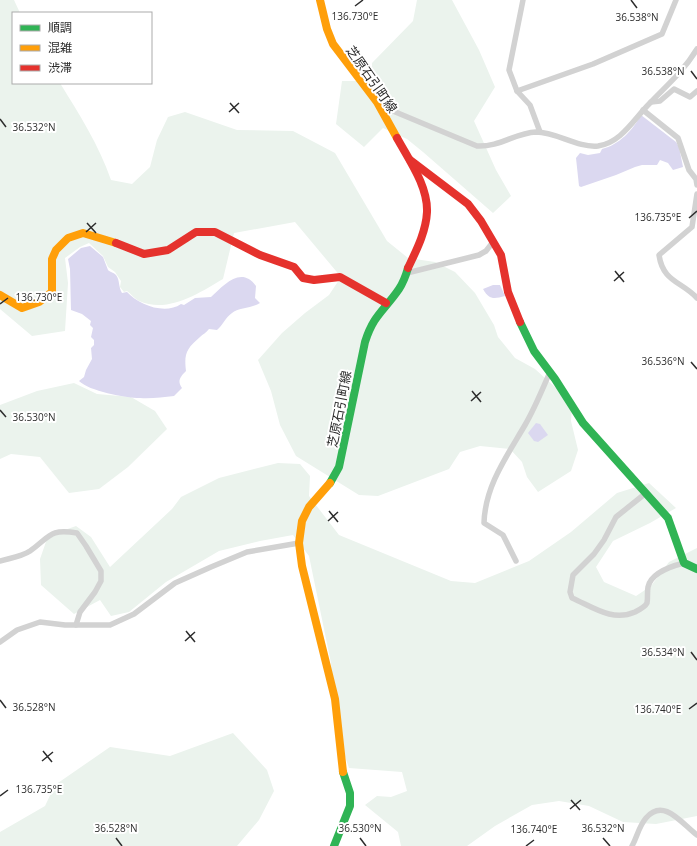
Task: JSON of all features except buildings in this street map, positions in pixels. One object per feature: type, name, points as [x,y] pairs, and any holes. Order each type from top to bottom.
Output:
[{"type":"street","name":"芝原石引町線","points":[[320,0],[332,44],[377,102],[410,160],[423,188],[427,212],[422,236],[400,288],[386,303],[370,326],[365,342],[339,467],[330,484],[309,507],[302,521],[299,543],[302,566],[336,705],[338,717],[337,742],[350,795],[350,807],[334,846]]},
{"type":"street","points":[[523,0],[509,70],[516,92],[530,105],[540,132]]},
{"type":"street","points":[[516,92],[593,64],[662,34],[676,0]]},
{"type":"street","points":[[377,102],[393,111],[477,146],[502,143],[524,134],[540,132],[587,145],[598,146],[614,140],[629,128],[643,110],[680,75],[697,49]]},
{"type":"street","points":[[651,102],[660,101],[674,88],[690,97],[697,91]]},
{"type":"street","points":[[643,110],[678,138],[686,164],[696,179],[697,185]]},
{"type":"street","points":[[410,160],[468,204],[481,220],[504,264],[508,292],[514,311],[534,351],[550,372],[582,423],[668,518],[684,563]]},
{"type":"street","points":[[697,194],[692,227],[660,256],[662,270],[672,281],[683,287],[697,298]]},
{"type":"street","points":[[0,295],[22,308],[39,302],[52,292],[52,259],[56,250],[68,238],[75,235],[93,235],[144,254],[168,250],[191,234],[205,231],[215,232],[260,255],[294,267],[304,278],[312,281],[322,281],[333,277],[340,278],[386,303]]},
{"type":"street","points":[[407,273],[479,255],[486,251],[493,242]]},
{"type":"street","points":[[516,561],[503,535],[484,523],[485,505],[501,465],[525,425],[550,372]]},
{"type":"street","points":[[646,493],[616,517],[594,554],[573,575],[570,592],[572,598],[612,616],[626,616],[640,610],[646,603],[648,586],[655,577],[671,567],[684,563],[697,569]]},
{"type":"street","points":[[0,561],[29,551],[56,531],[63,530],[77,533],[101,571],[100,581],[95,592],[80,612],[76,625]]},
{"type":"street","points":[[0,642],[17,630],[40,622],[76,625],[110,625],[134,614],[175,583],[247,552],[299,543]]},
{"type":"street","points":[[632,846],[646,818],[654,811],[661,810],[672,814],[697,835]]},
{"type":"shaded area","points":[[0,0],[14,0],[20,12],[12,12],[12,84],[61,84],[95,142],[111,180],[132,184],[150,167],[157,140],[168,117],[185,112],[237,130],[293,131],[335,153],[387,241],[408,258],[435,262],[455,272],[475,293],[494,325],[498,337],[515,358],[535,369],[556,388],[572,407],[571,421],[578,450],[571,471],[538,492],[527,477],[522,462],[510,449],[480,446],[460,452],[449,469],[378,496],[359,495],[296,456],[280,425],[271,391],[258,360],[282,333],[329,295],[341,277],[295,222],[234,233],[223,279],[194,296],[183,300],[161,305],[150,304],[139,301],[127,291],[124,292],[120,287],[121,281],[115,272],[108,267],[103,256],[89,243],[80,247],[65,258],[68,283],[65,331],[32,336],[0,309]]},
{"type":"shaded area","points":[[417,0],[452,0],[479,50],[495,87],[474,121],[496,170],[511,196],[493,213],[407,139],[383,128],[364,147],[336,124],[342,81],[372,81],[372,63],[413,21]]},
{"type":"shaded area","points":[[641,115],[676,142],[679,147],[683,167],[673,170],[668,163],[660,160],[657,165],[642,165],[581,187],[579,186],[576,158],[580,153],[588,155],[600,153],[602,149],[614,144],[625,136]]},
{"type":"shaded area","points":[[90,246],[103,257],[108,270],[116,275],[122,293],[127,292],[138,301],[152,307],[168,309],[181,304],[184,305],[195,298],[211,297],[227,283],[238,277],[244,277],[250,280],[256,286],[255,298],[260,303],[235,311],[217,330],[209,329],[192,345],[187,352],[185,360],[186,371],[180,379],[182,388],[174,396],[133,398],[99,391],[84,385],[79,381],[84,377],[92,359],[91,348],[94,345],[94,340],[91,337],[93,328],[90,325],[91,321],[82,314],[71,310],[70,269],[68,259],[81,248]]},
{"type":"shaded area","points":[[493,285],[500,285],[505,296],[492,298],[487,295],[483,289]]},
{"type":"shaded area","points":[[74,383],[97,394],[131,397],[155,411],[167,429],[128,467],[99,489],[69,493],[40,457],[11,454],[0,459],[0,405],[37,391]]},
{"type":"shaded area","points":[[536,423],[540,424],[548,435],[538,442],[534,441],[528,433]]},
{"type":"shaded area","points":[[278,463],[300,464],[310,476],[309,496],[339,535],[451,581],[475,583],[529,561],[571,532],[617,493],[649,483],[676,508],[650,523],[613,541],[596,567],[604,582],[636,596],[651,586],[669,562],[697,548],[697,816],[656,824],[623,822],[589,806],[559,801],[532,805],[495,826],[467,846],[401,846],[398,832],[365,805],[377,796],[391,797],[407,791],[402,772],[349,768],[334,724],[331,663],[309,556],[293,535],[219,551],[166,582],[129,612],[111,616],[100,600],[74,614],[41,585],[40,559],[48,536],[76,526],[91,537],[110,567],[172,509],[181,497],[219,478]]},
{"type":"shaded area","points":[[233,733],[267,770],[274,791],[259,820],[237,846],[0,846],[0,832],[45,806],[55,785],[110,747],[170,756]]},
{"type":"traffic: fast","points":[[330,483],[339,467],[368,333],[380,313],[400,287],[408,268]]},
{"type":"traffic: fast","points":[[520,322],[534,351],[555,379],[583,423],[668,518],[684,563],[697,569]]},
{"type":"traffic: fast","points":[[334,846],[350,806],[350,793],[343,772]]},
{"type":"traffic: slow","points":[[320,0],[327,29],[333,44],[377,102],[397,138]]},
{"type":"traffic: slow","points":[[0,295],[22,308],[39,302],[52,292],[52,259],[56,250],[68,238],[83,233],[116,243]]},
{"type":"traffic: slow","points":[[330,483],[309,507],[302,521],[299,543],[302,566],[335,699],[343,772]]},
{"type":"traffic: jam","points":[[397,138],[421,183],[427,212],[425,227],[408,268]]},
{"type":"traffic: jam","points":[[410,160],[468,204],[481,221],[501,255],[508,292],[520,322]]},
{"type":"traffic: jam","points":[[116,243],[144,254],[168,250],[196,232],[215,232],[260,255],[294,267],[303,278],[314,280],[340,277],[386,303]]}]
